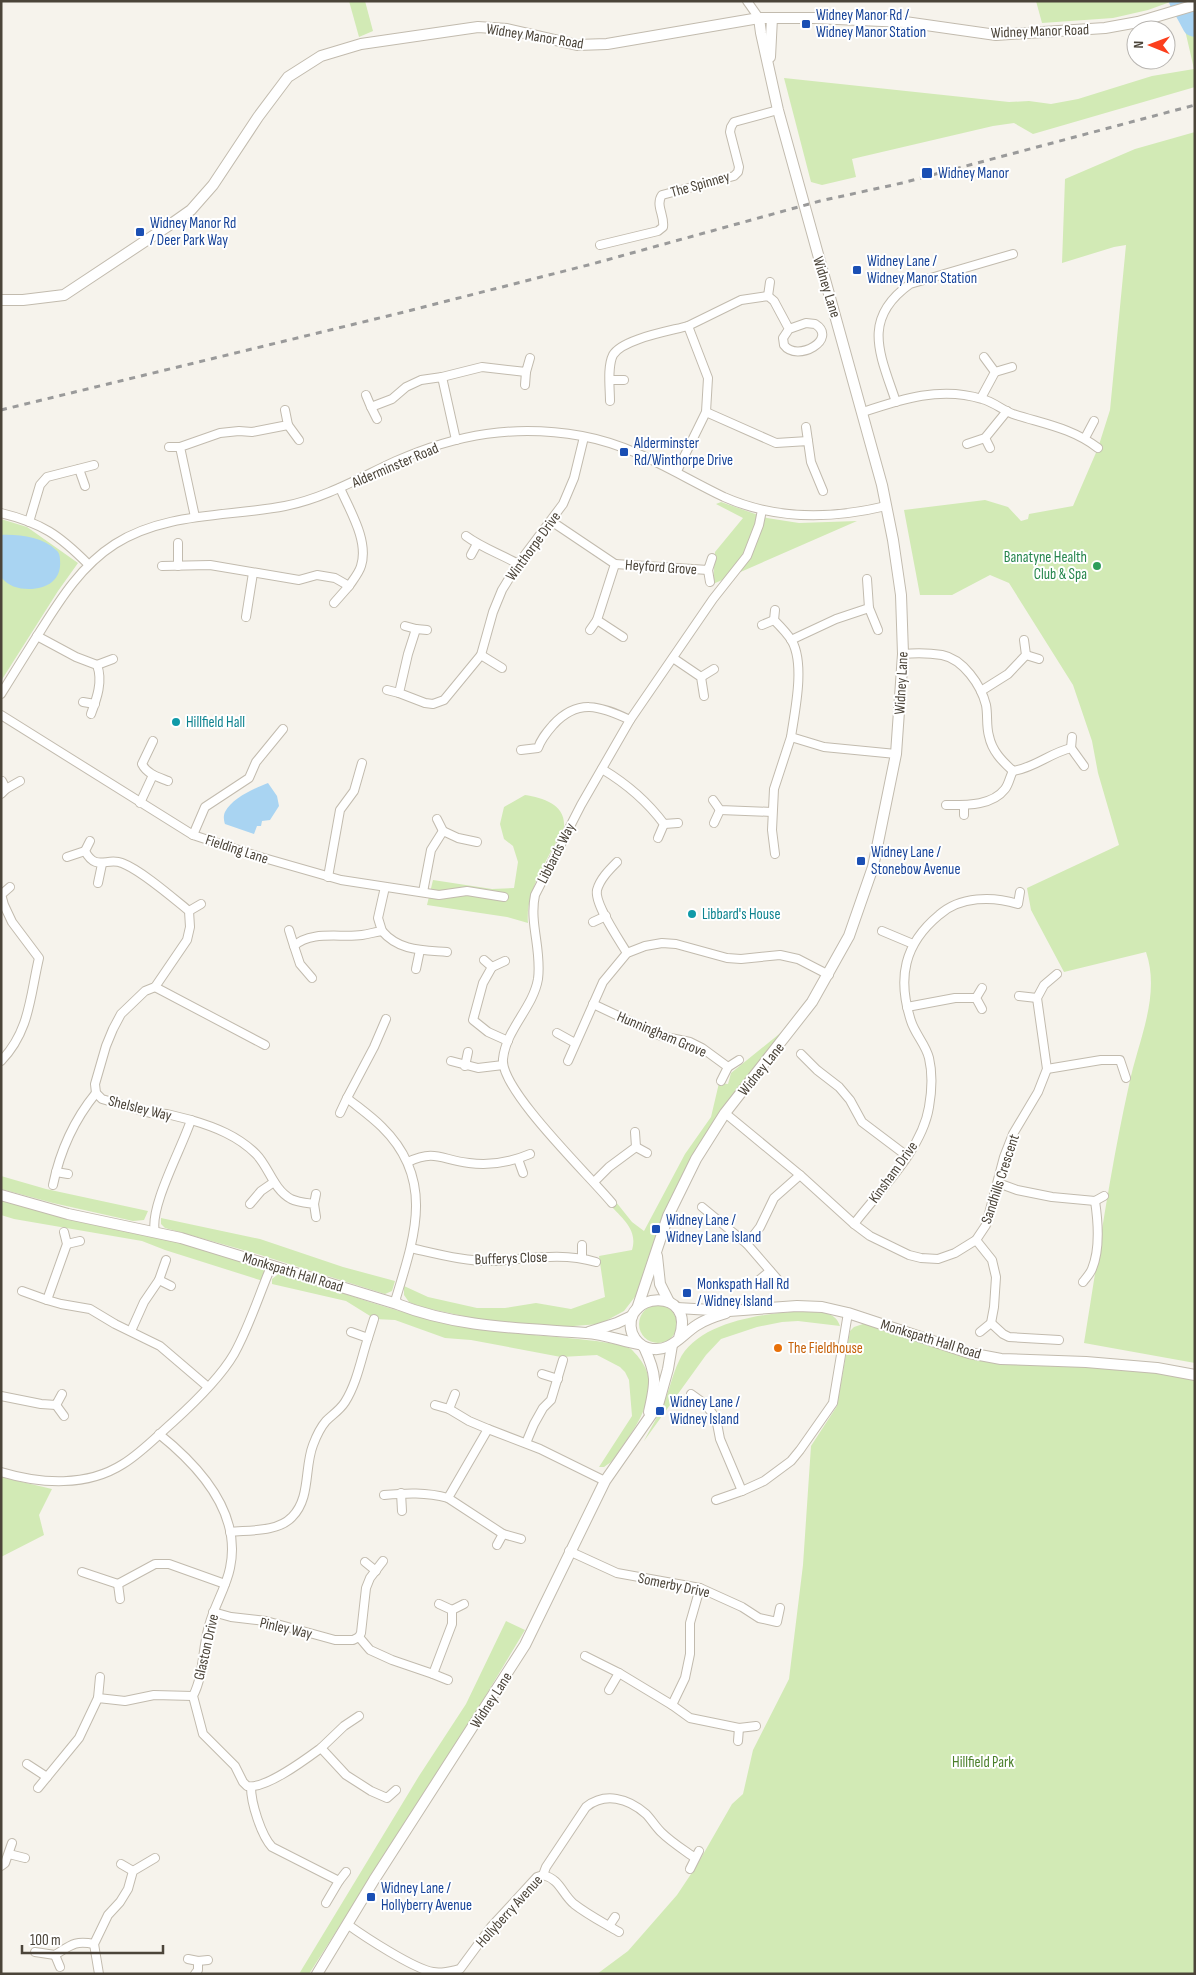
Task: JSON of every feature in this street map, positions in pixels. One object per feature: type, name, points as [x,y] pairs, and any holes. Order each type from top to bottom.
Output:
[{"type":"street","points":[[747,1],[759,18]]},
{"type":"street","name":"Widney Manor Road","points":[[1,300],[22,300],[64,295],[191,210],[213,185],[258,117],[288,78],[321,56],[361,44],[478,27],[499,27],[577,45],[608,44],[759,18],[814,18],[905,22],[996,35],[1105,28],[1170,13],[1191,6]]},
{"type":"street","name":"Widney Lane","points":[[634,1312],[668,1216],[686,1178],[725,1113],[803,1016],[829,975],[849,936],[873,867],[896,754],[903,654],[901,595],[893,540],[882,484],[863,412],[778,110],[759,18]]},
{"type":"street","name":"Widney Lane","points":[[769,66],[772,18]]},
{"type":"street","points":[[745,20],[761,33]]},
{"type":"street","name":"The Spinney","points":[[600,246],[658,231],[663,227],[664,222],[659,204],[662,195],[734,176],[738,172],[739,167],[730,132],[734,122],[778,110]]},
{"type":"street","points":[[896,402],[878,340],[880,322],[887,304],[910,284],[1013,254]]},
{"type":"street","points":[[995,259],[998,268]]},
{"type":"street","points":[[768,296],[770,282]]},
{"type":"street","points":[[610,401],[613,355],[626,344],[688,326],[742,300],[768,296],[774,301],[789,329]]},
{"type":"street","points":[[806,323],[815,324],[822,334],[821,339],[814,348],[795,352],[790,351],[784,345],[783,338],[789,329],[806,323]]},
{"type":"street","points":[[677,471],[706,412],[708,378],[688,326]]},
{"type":"street","points":[[984,357],[995,372]]},
{"type":"street","points":[[524,385],[530,358]]},
{"type":"street","points":[[370,407],[392,399],[406,387],[421,380],[482,367],[526,372]]},
{"type":"street","points":[[981,398],[995,372],[1012,367]]},
{"type":"street","points":[[442,376],[456,440]]},
{"type":"street","points":[[610,380],[624,380]]},
{"type":"street","points":[[863,412],[896,402],[940,393],[957,393],[981,398],[1007,411],[1061,427],[1085,438],[1098,448]]},
{"type":"street","points":[[366,395],[377,419]]},
{"type":"street","points":[[285,410],[288,425],[299,440]]},
{"type":"street","points":[[967,444],[984,438],[991,433],[1007,411]]},
{"type":"street","points":[[706,412],[776,443],[808,441]]},
{"type":"street","points":[[1085,438],[1094,421]]},
{"type":"street","points":[[168,447],[180,447],[220,433],[252,432],[288,425]]},
{"type":"street","points":[[806,427],[811,462],[823,491]]},
{"type":"street","name":"Alderminster Road","points":[[1,694],[64,594],[88,564],[114,544],[138,531],[195,518],[285,506],[340,488],[424,450],[482,434],[541,431],[584,437],[614,444],[677,471],[725,497],[762,510],[814,516],[859,513],[886,506]]},
{"type":"street","name":"Winthorpe Drive","points":[[386,690],[425,703],[433,704],[444,700],[481,655],[492,612],[502,590],[518,564],[563,504],[574,478],[584,437]]},
{"type":"street","points":[[984,438],[990,448]]},
{"type":"street","points":[[180,447],[195,518]]},
{"type":"street","points":[[29,522],[40,485],[47,477],[94,465]]},
{"type":"street","points":[[79,469],[85,486]]},
{"type":"street","points":[[808,478],[816,474]]},
{"type":"street","points":[[334,602],[349,586],[361,568],[363,549],[359,531],[340,488]]},
{"type":"street","name":"Libbards Way","points":[[503,1065],[508,1041],[533,996],[538,978],[538,939],[533,906],[535,895],[581,805],[630,720],[713,599],[747,556],[762,510]]},
{"type":"street","points":[[1,514],[48,530],[64,540],[88,564]]},
{"type":"street","name":"Heyford Grove","points":[[552,521],[615,564],[708,570]]},
{"type":"street","points":[[466,536],[477,544],[495,551],[518,564]]},
{"type":"street","points":[[178,543],[178,566]]},
{"type":"street","points":[[471,555],[477,544]]},
{"type":"street","name":"Heyford Grove","points":[[710,582],[708,570],[712,558]]},
{"type":"street","name":"Heyford Grove","points":[[590,630],[597,620],[615,564]]},
{"type":"street","points":[[162,566],[210,565],[298,580],[316,575],[335,578],[349,586]]},
{"type":"street","points":[[246,616],[253,573]]},
{"type":"street","points":[[867,579],[869,608],[878,630]]},
{"type":"street","points":[[792,640],[836,619],[869,608]]},
{"type":"street","points":[[775,610],[774,620],[792,640],[798,669],[791,737],[774,790],[772,812],[775,854]]},
{"type":"street","points":[[597,620],[623,637]]},
{"type":"street","points":[[762,625],[774,620]]},
{"type":"street","points":[[405,626],[427,630]]},
{"type":"street","points":[[399,693],[416,629]]},
{"type":"street","points":[[37,636],[76,657],[97,665],[113,659]]},
{"type":"street","points":[[1024,640],[1026,655]]},
{"type":"street","points":[[903,654],[944,655],[960,664],[972,676],[981,691],[986,706],[988,736],[994,751],[1013,771]]},
{"type":"street","points":[[481,655],[502,668]]},
{"type":"street","points":[[981,691],[1008,674],[1026,655]]},
{"type":"street","points":[[1026,655],[1039,659]]},
{"type":"street","points":[[674,658],[701,678],[704,696]]},
{"type":"street","points":[[91,714],[95,704],[100,673],[97,665]]},
{"type":"street","points":[[701,678],[714,669]]},
{"type":"street","points":[[83,702],[95,704]]},
{"type":"street","points":[[538,748],[546,733],[559,718],[577,708],[594,707],[608,710],[630,720]]},
{"type":"street","name":"Fielding Lane","points":[[1,715],[193,835],[328,877],[439,896],[468,891],[504,897]]},
{"type":"street","points":[[193,835],[205,807],[249,778],[256,762],[283,729]]},
{"type":"street","points":[[791,737],[824,747],[896,754]]},
{"type":"street","points":[[1072,737],[1071,748],[1084,766]]},
{"type":"street","points":[[153,741],[142,764],[153,775],[168,781]]},
{"type":"street","points":[[521,750],[538,748]]},
{"type":"street","points":[[538,748],[544,754]]},
{"type":"street","points":[[1013,771],[1023,770],[1058,751],[1071,748]]},
{"type":"street","points":[[328,877],[340,810],[357,785],[362,763]]},
{"type":"street","points":[[602,768],[642,798],[664,824]]},
{"type":"street","points":[[946,805],[992,800],[1005,789],[1013,771]]},
{"type":"street","points":[[140,803],[153,775]]},
{"type":"street","points":[[3,788],[20,781]]},
{"type":"street","points":[[357,785],[366,787]]},
{"type":"street","points":[[713,800],[720,810]]},
{"type":"street","points":[[964,804],[964,815]]},
{"type":"street","points":[[720,810],[772,812]]},
{"type":"street","points":[[714,823],[720,810]]},
{"type":"street","points":[[437,819],[443,831],[458,838],[477,842]]},
{"type":"street","points":[[664,824],[678,823]]},
{"type":"street","points":[[658,838],[664,824]]},
{"type":"street","points":[[423,892],[431,850],[443,831]]},
{"type":"street","points":[[67,857],[85,851],[90,841]]},
{"type":"street","points":[[85,851],[87,856],[95,862],[102,864],[122,862],[166,892],[189,911],[200,904]]},
{"type":"street","points":[[617,862],[606,872],[597,895],[606,916],[627,953]]},
{"type":"street","points":[[98,882],[102,864]]},
{"type":"street","points":[[1,1061],[16,1042],[28,1013],[39,958],[12,922],[4,905],[2,894],[10,887]]},
{"type":"street","points":[[385,887],[378,918],[382,930],[390,941],[420,950],[447,952]]},
{"type":"street","points":[[1017,914],[1020,892]]},
{"type":"street","name":"Kinsham Drive","points":[[854,1224],[907,1156],[922,1132],[929,1110],[933,1083],[929,1056],[911,1022],[904,981],[907,960],[912,944],[941,912],[970,900],[1004,900],[1018,904]]},
{"type":"street","name":"Shelsley Way","points":[[155,1232],[154,1218],[164,1186],[185,1140],[191,1120],[134,1109],[102,1099],[96,1093],[96,1084],[106,1046],[121,1014],[145,991],[155,987],[187,940],[190,927],[189,911]]},
{"type":"street","points":[[593,922],[606,916]]},
{"type":"street","points":[[289,930],[300,964],[312,978]]},
{"type":"street","points":[[294,946],[299,941],[318,936],[362,935],[382,930]]},
{"type":"street","points":[[882,931],[912,944]]},
{"type":"street","points":[[568,1061],[603,982],[627,953],[646,946],[662,943],[676,944],[727,958],[742,959],[780,955],[798,959],[829,975]]},
{"type":"street","points":[[416,968],[420,950]]},
{"type":"street","points":[[39,958],[47,954]]},
{"type":"street","points":[[484,960],[492,967]]},
{"type":"street","points":[[504,961],[492,967],[483,983],[473,1020],[488,1032],[508,1041]]},
{"type":"street","points":[[1019,996],[1037,998],[1044,986],[1057,974]]},
{"type":"street","points":[[155,987],[265,1046]]},
{"type":"street","points":[[976,998],[982,988]]},
{"type":"street","points":[[908,1007],[955,998],[976,998]]},
{"type":"street","points":[[976,998],[982,1009]]},
{"type":"street","name":"Sandhills Crescent","points":[[725,1113],[800,1175],[854,1224],[887,1245],[908,1255],[921,1258],[938,1259],[956,1253],[976,1240],[986,1225],[1004,1158],[1013,1134],[1038,1092],[1047,1069],[1037,998]]},
{"type":"street","name":"Hunningham Grove","points":[[593,1004],[661,1036],[690,1042],[702,1048],[728,1067]]},
{"type":"street","points":[[340,1114],[386,1019]]},
{"type":"street","points":[[557,1033],[575,1043]]},
{"type":"street","points":[[244,1046],[247,1037]]},
{"type":"street","points":[[465,1066],[468,1052]]},
{"type":"street","points":[[801,1054],[817,1070],[840,1087],[850,1100],[862,1122],[907,1156]]},
{"type":"street","points":[[721,1081],[728,1067],[739,1060]]},
{"type":"street","points":[[1047,1069],[1101,1060],[1120,1060],[1126,1078]]},
{"type":"street","points":[[451,1061],[478,1068],[503,1065],[505,1072],[520,1097],[612,1203]]},
{"type":"street","points":[[53,1185],[64,1146],[87,1104],[96,1093]]},
{"type":"street","points":[[347,1098],[382,1127],[408,1162],[416,1187],[417,1209],[411,1248],[396,1298],[397,1304]]},
{"type":"street","points":[[191,1120],[228,1134],[255,1153],[274,1182],[291,1199],[314,1204]]},
{"type":"street","points":[[635,1132],[636,1147]]},
{"type":"street","points":[[594,1182],[609,1167],[636,1147]]},
{"type":"street","points":[[636,1147],[647,1153]]},
{"type":"street","points":[[408,1162],[431,1154],[469,1163],[498,1164],[530,1154]]},
{"type":"street","points":[[518,1159],[523,1173]]},
{"type":"street","points":[[56,1172],[68,1174]]},
{"type":"street","points":[[747,1244],[760,1227],[774,1198],[800,1175]]},
{"type":"street","points":[[250,1204],[261,1190],[274,1182]]},
{"type":"street","points":[[998,1183],[1017,1190],[1052,1197],[1095,1201],[1104,1196]]},
{"type":"street","name":"Monkspath Hall Road","points":[[1,1194],[68,1214],[198,1243],[424,1314],[478,1324],[588,1333],[641,1345]]},
{"type":"street","points":[[316,1194],[314,1204],[316,1217]]},
{"type":"street","points":[[1083,1282],[1092,1269],[1096,1248],[1098,1227],[1095,1201]]},
{"type":"street","points":[[702,1206],[747,1244],[779,1281]]},
{"type":"street","points":[[47,1300],[67,1244],[64,1232]]},
{"type":"street","points":[[976,1240],[992,1260],[996,1277],[991,1323],[980,1332]]},
{"type":"street","points":[[67,1244],[80,1241]]},
{"type":"street","points":[[582,1245],[582,1258]]},
{"type":"street","name":"Bufferys Close","points":[[411,1248],[468,1259],[494,1261],[551,1256],[582,1258],[596,1262]]},
{"type":"street","name":"Widney Lane","points":[[656,1252],[660,1284],[673,1305]]},
{"type":"street","points":[[131,1331],[144,1302],[159,1280],[166,1260]]},
{"type":"street","points":[[1,1472],[42,1481],[70,1482],[98,1475],[123,1464],[160,1434],[208,1387],[233,1355],[255,1309],[270,1269],[274,1266]]},
{"type":"street","points":[[759,1280],[770,1271]]},
{"type":"street","points":[[159,1280],[171,1286]]},
{"type":"street","points":[[22,1291],[61,1304],[90,1309],[115,1324],[160,1346],[208,1387]]},
{"type":"street","points":[[653,1300],[673,1305],[683,1322],[676,1342],[658,1349],[641,1345],[632,1331],[634,1312],[653,1300]]},
{"type":"street","name":"Monkspath Hall Road","points":[[673,1305],[729,1312],[797,1306],[822,1307],[848,1313],[969,1353],[1001,1359],[1086,1362],[1157,1368],[1195,1375]]},
{"type":"street","name":"Monkspath Hall Road","points":[[588,1333],[617,1323],[634,1312]]},
{"type":"street","name":"Monkspath Hall Road","points":[[676,1342],[700,1323],[729,1312]]},
{"type":"street","points":[[716,1500],[764,1481],[791,1461],[832,1403],[848,1313]]},
{"type":"street","points":[[230,1532],[276,1527],[291,1518],[299,1509],[303,1501],[306,1471],[314,1441],[325,1422],[343,1405],[351,1392],[374,1319]]},
{"type":"street","points":[[991,1323],[1009,1337],[1059,1340]]},
{"type":"street","points":[[351,1332],[368,1338]]},
{"type":"street","name":"Widney Lane","points":[[317,1974],[347,1924],[513,1666],[541,1616],[569,1551],[605,1481],[658,1405],[676,1342]]},
{"type":"street","name":"Widney Lane","points":[[641,1345],[653,1367],[655,1385],[648,1418]]},
{"type":"street","points":[[526,1443],[543,1408],[551,1400],[563,1360]]},
{"type":"street","points":[[542,1374],[558,1379]]},
{"type":"street","points":[[56,1405],[62,1394]]},
{"type":"street","points":[[449,1410],[455,1394]]},
{"type":"street","points":[[691,1394],[705,1404],[716,1418],[720,1440],[742,1491]]},
{"type":"street","points":[[1,1396],[56,1405]]},
{"type":"street","points":[[56,1405],[64,1416]]},
{"type":"street","points":[[435,1405],[469,1421],[570,1462],[605,1481]]},
{"type":"street","points":[[448,1498],[488,1429]]},
{"type":"street","name":"Glaston Drive","points":[[160,1434],[200,1472],[216,1493],[226,1514],[232,1549],[230,1568],[213,1612],[205,1641],[199,1685],[193,1696],[203,1734],[234,1766],[243,1782],[251,1786]]},
{"type":"street","points":[[401,1493],[402,1511]]},
{"type":"street","points":[[384,1495],[401,1493],[432,1494],[448,1498],[503,1534],[521,1539]]},
{"type":"street","points":[[497,1545],[503,1534]]},
{"type":"street","name":"Somerby Drive","points":[[569,1551],[617,1573],[700,1588],[742,1607],[758,1618],[777,1626],[780,1608]]},
{"type":"street","points":[[383,1561],[370,1578],[366,1588],[361,1633],[358,1637],[370,1650],[384,1657],[448,1680]]},
{"type":"street","points":[[365,1562],[376,1571]]},
{"type":"street","points":[[82,1572],[118,1584],[156,1564],[168,1564],[225,1584]]},
{"type":"street","points":[[118,1584],[120,1599]]},
{"type":"street","points":[[672,1705],[685,1678],[690,1654],[690,1623],[700,1588]]},
{"type":"street","points":[[439,1604],[452,1610]]},
{"type":"street","points":[[452,1610],[464,1604]]},
{"type":"street","points":[[433,1674],[452,1624],[452,1610]]},
{"type":"street","name":"Pinley Way","points":[[213,1612],[231,1617],[266,1621],[334,1640],[353,1640],[358,1637]]},
{"type":"street","points":[[585,1656],[619,1673],[690,1718],[739,1728],[756,1726]]},
{"type":"street","points":[[609,1690],[619,1673]]},
{"type":"street","points":[[38,1788],[79,1738],[98,1698],[100,1677]]},
{"type":"street","points":[[98,1698],[125,1701],[154,1695],[193,1696]]},
{"type":"street","points":[[339,1881],[310,1865],[284,1855],[265,1840],[251,1796],[251,1786],[287,1772],[321,1748],[344,1726],[359,1716]]},
{"type":"street","points":[[738,1741],[739,1728]]},
{"type":"street","points":[[321,1748],[346,1775],[371,1791],[387,1798],[396,1790]]},
{"type":"street","points":[[27,1764],[47,1777]]},
{"type":"street","name":"Hollyberry Avenue","points":[[347,1924],[409,1962],[432,1972],[461,1971],[491,1927],[537,1877],[543,1875],[546,1867],[586,1807],[594,1801],[604,1798],[630,1802],[646,1814],[661,1832],[695,1858]]},
{"type":"street","points":[[1,1866],[9,1854],[12,1843]]},
{"type":"street","points":[[690,1869],[700,1851]]},
{"type":"street","points":[[9,1854],[25,1858]]},
{"type":"street","points":[[99,1974],[94,1944],[108,1914],[120,1902],[128,1889],[133,1871],[155,1858]]},
{"type":"street","points":[[121,1864],[133,1871]]},
{"type":"street","points":[[326,1902],[346,1872]]},
{"type":"street","points":[[543,1875],[549,1876],[558,1882],[572,1902],[619,1932]]},
{"type":"street","points":[[608,1926],[615,1917]]},
{"type":"street","points":[[36,1952],[55,1955],[80,1941],[94,1944]]},
{"type":"street","points":[[55,1955],[60,1967]]},
{"type":"street","points":[[188,1959],[208,1960]]},
{"type":"street","points":[[196,1974],[198,1961]]},
{"type":"green space","points":[[349,1],[365,1],[373,31],[359,37]]},
{"type":"green space","points":[[1036,1],[1173,1],[1148,10],[1113,18],[1042,23]]},
{"type":"green space","points":[[1195,12],[1195,87],[1033,134],[1014,123],[993,126],[852,159],[856,177],[822,185],[811,182],[784,78],[1009,102],[1029,101],[1051,104],[1078,99],[1152,76],[1194,69],[1182,17]]},
{"type":"green space","points":[[1195,132],[1195,1363],[1084,1343],[1116,1149],[1129,1085],[1150,1002],[1151,985],[1146,952],[1064,972],[1031,910],[1027,888],[1119,845],[1098,773],[1092,741],[1073,685],[1009,583],[990,575],[952,595],[920,595],[904,510],[985,500],[1008,507],[1021,521],[1028,519],[1029,514],[1073,506],[1098,448],[1110,410],[1126,245],[1062,263],[1065,179],[1135,149]]},
{"type":"green space","points":[[721,502],[767,518],[799,523],[857,521],[713,584],[715,552],[743,518],[716,504]]},
{"type":"green space","points":[[1,519],[27,527],[78,563],[1,681]]},
{"type":"green space","points":[[525,795],[539,798],[552,804],[558,808],[564,819],[564,827],[534,886],[530,898],[528,923],[507,917],[427,905],[433,880],[492,889],[514,888],[518,862],[513,846],[504,839],[500,824],[504,807]]},
{"type":"green space","points":[[789,1026],[702,1145],[641,1289],[624,1311],[600,1324],[549,1327],[477,1319],[421,1307],[409,1302],[404,1295],[404,1286],[428,1297],[477,1308],[505,1308],[536,1303],[571,1309],[605,1297],[599,1256],[632,1250],[633,1243],[633,1236],[628,1225],[610,1205],[616,1202],[632,1222],[644,1231],[685,1154],[711,1117],[719,1083],[728,1084],[731,1073]]},
{"type":"green space","points":[[1,1176],[46,1189],[148,1211],[144,1220],[133,1221],[53,1203],[1,1189]]},
{"type":"green space","points":[[1,1200],[200,1247],[264,1269],[266,1273],[263,1281],[142,1241],[14,1219],[1,1215]]},
{"type":"green space","points":[[161,1218],[260,1239],[343,1267],[395,1281],[392,1291],[385,1294],[254,1253],[165,1228],[161,1224]]},
{"type":"green space","points":[[281,1272],[389,1308],[455,1325],[490,1331],[597,1341],[631,1349],[647,1371],[649,1385],[643,1413],[611,1462],[604,1467],[599,1467],[632,1416],[629,1380],[620,1367],[597,1355],[561,1357],[471,1340],[445,1338],[395,1320],[375,1319],[346,1301],[272,1284],[272,1279]]},
{"type":"green space","points":[[658,1305],[671,1311],[677,1324],[671,1337],[658,1343],[645,1337],[639,1324],[645,1311]]},
{"type":"green space","points":[[804,1311],[821,1312],[830,1315],[838,1321],[840,1326],[798,1321],[782,1322],[757,1327],[721,1339],[706,1355],[644,1441],[661,1409],[679,1361],[688,1347],[716,1328],[734,1322],[771,1314]]},
{"type":"green space","name":"Hillfield Park","points":[[866,1323],[923,1342],[1081,1367],[1156,1372],[1195,1379],[1195,1974],[597,1974],[628,1951],[677,1895],[697,1865],[732,1804],[743,1794],[753,1750],[789,1679],[803,1565],[811,1446],[837,1406],[850,1331],[854,1327]]},
{"type":"green space","points":[[1,1477],[52,1489],[39,1515],[44,1535],[1,1557]]},
{"type":"green space","points":[[506,1621],[525,1630],[465,1730],[309,1974],[299,1974],[419,1776],[466,1704]]},
{"type":"water","points":[[1,535],[30,537],[51,546],[58,552],[60,557],[59,573],[56,578],[47,585],[36,589],[21,588],[7,583],[1,577]]},
{"type":"water","points":[[268,783],[277,796],[279,806],[270,820],[262,821],[261,826],[257,826],[254,834],[225,824],[224,814],[233,802]]},
{"type":"waterway","points":[[1178,1],[1192,27],[1195,28]]},
{"type":"railway","points":[[1,410],[404,312],[592,264],[820,201],[902,183],[1195,105]]},
{"type":"place","name":"Widney Manor Rd / Widney Manor Station","points":[[806,24]]},
{"type":"place","name":"Widney Manor","points":[[927,173]]},
{"type":"place","name":"Widney Manor Rd / Deer Park Way","points":[[140,232]]},
{"type":"place","name":"Widney Lane / Widney Manor Station","points":[[857,270]]},
{"type":"place","name":"Alderminster Rd/Winthorpe Drive","points":[[624,452]]},
{"type":"place","name":"Banatyne Health Club & Spa","points":[[1097,566]]},
{"type":"place","name":"Hillfield Hall","points":[[176,722]]},
{"type":"place","name":"Widney Lane / Stonebow Avenue","points":[[861,861]]},
{"type":"place","name":"Libbard's House","points":[[692,914]]},
{"type":"place","name":"Widney Lane / Widney Lane Island","points":[[656,1229]]},
{"type":"place","name":"Monkspath Hall Rd / Widney Island","points":[[687,1293]]},
{"type":"place","name":"The Fieldhouse","points":[[778,1348]]},
{"type":"place","name":"Widney Lane / Widney Island","points":[[660,1411]]},
{"type":"place","name":"Widney Lane / Hollyberry Avenue","points":[[371,1897]]}]
